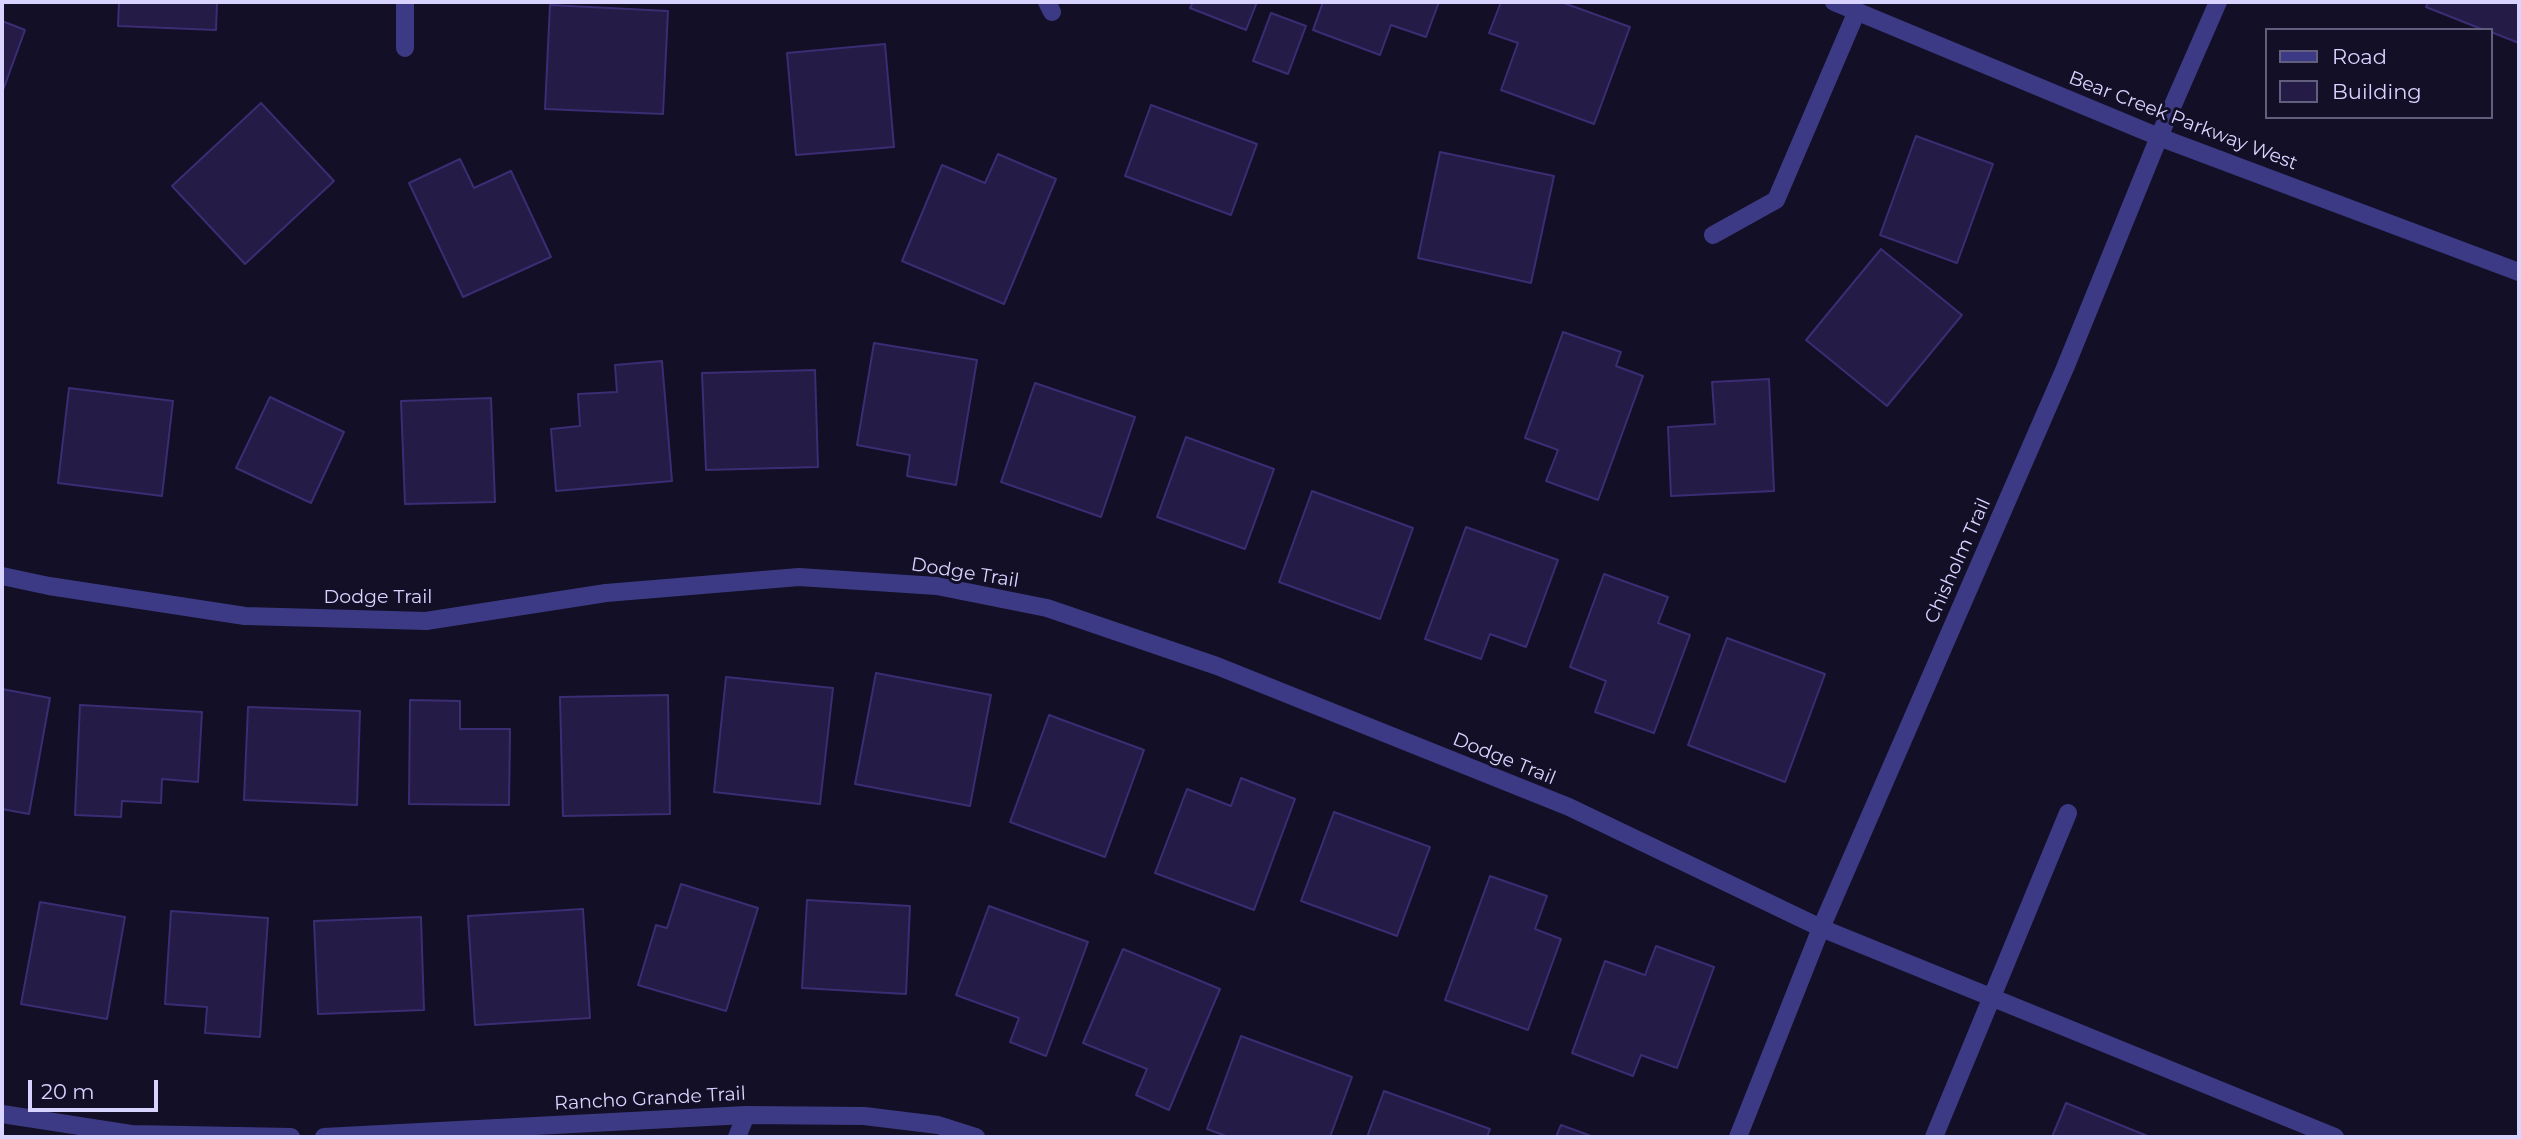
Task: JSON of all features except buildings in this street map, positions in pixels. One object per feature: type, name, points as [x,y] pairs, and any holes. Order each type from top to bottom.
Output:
[{"type":"street","points":[[405,2],[405,48]]},
{"type":"street","name":"Bear Creek Parkway West","points":[[1834,2],[2159,137],[2519,272]]},
{"type":"street","name":"Chisholm Trail","points":[[1738,1137],[1821,928],[2065,368],[2159,137],[2218,2]]},
{"type":"street","points":[[1713,235],[1776,200],[1857,11]]},
{"type":"street","name":"Dodge Trail","points":[[2,576],[49,586],[245,616],[425,621],[606,593],[799,577],[937,586],[1047,608],[1217,666],[1569,807],[1821,928],[2335,1137]]},
{"type":"street","points":[[1934,1137],[2068,813]]},
{"type":"street","points":[[2,1114],[130,1136],[291,1137]]},
{"type":"street","points":[[737,1137],[746,1115]]},
{"type":"street","name":"Rancho Grande Trail","points":[[324,1137],[746,1115],[864,1116],[938,1125],[976,1137]]}]
